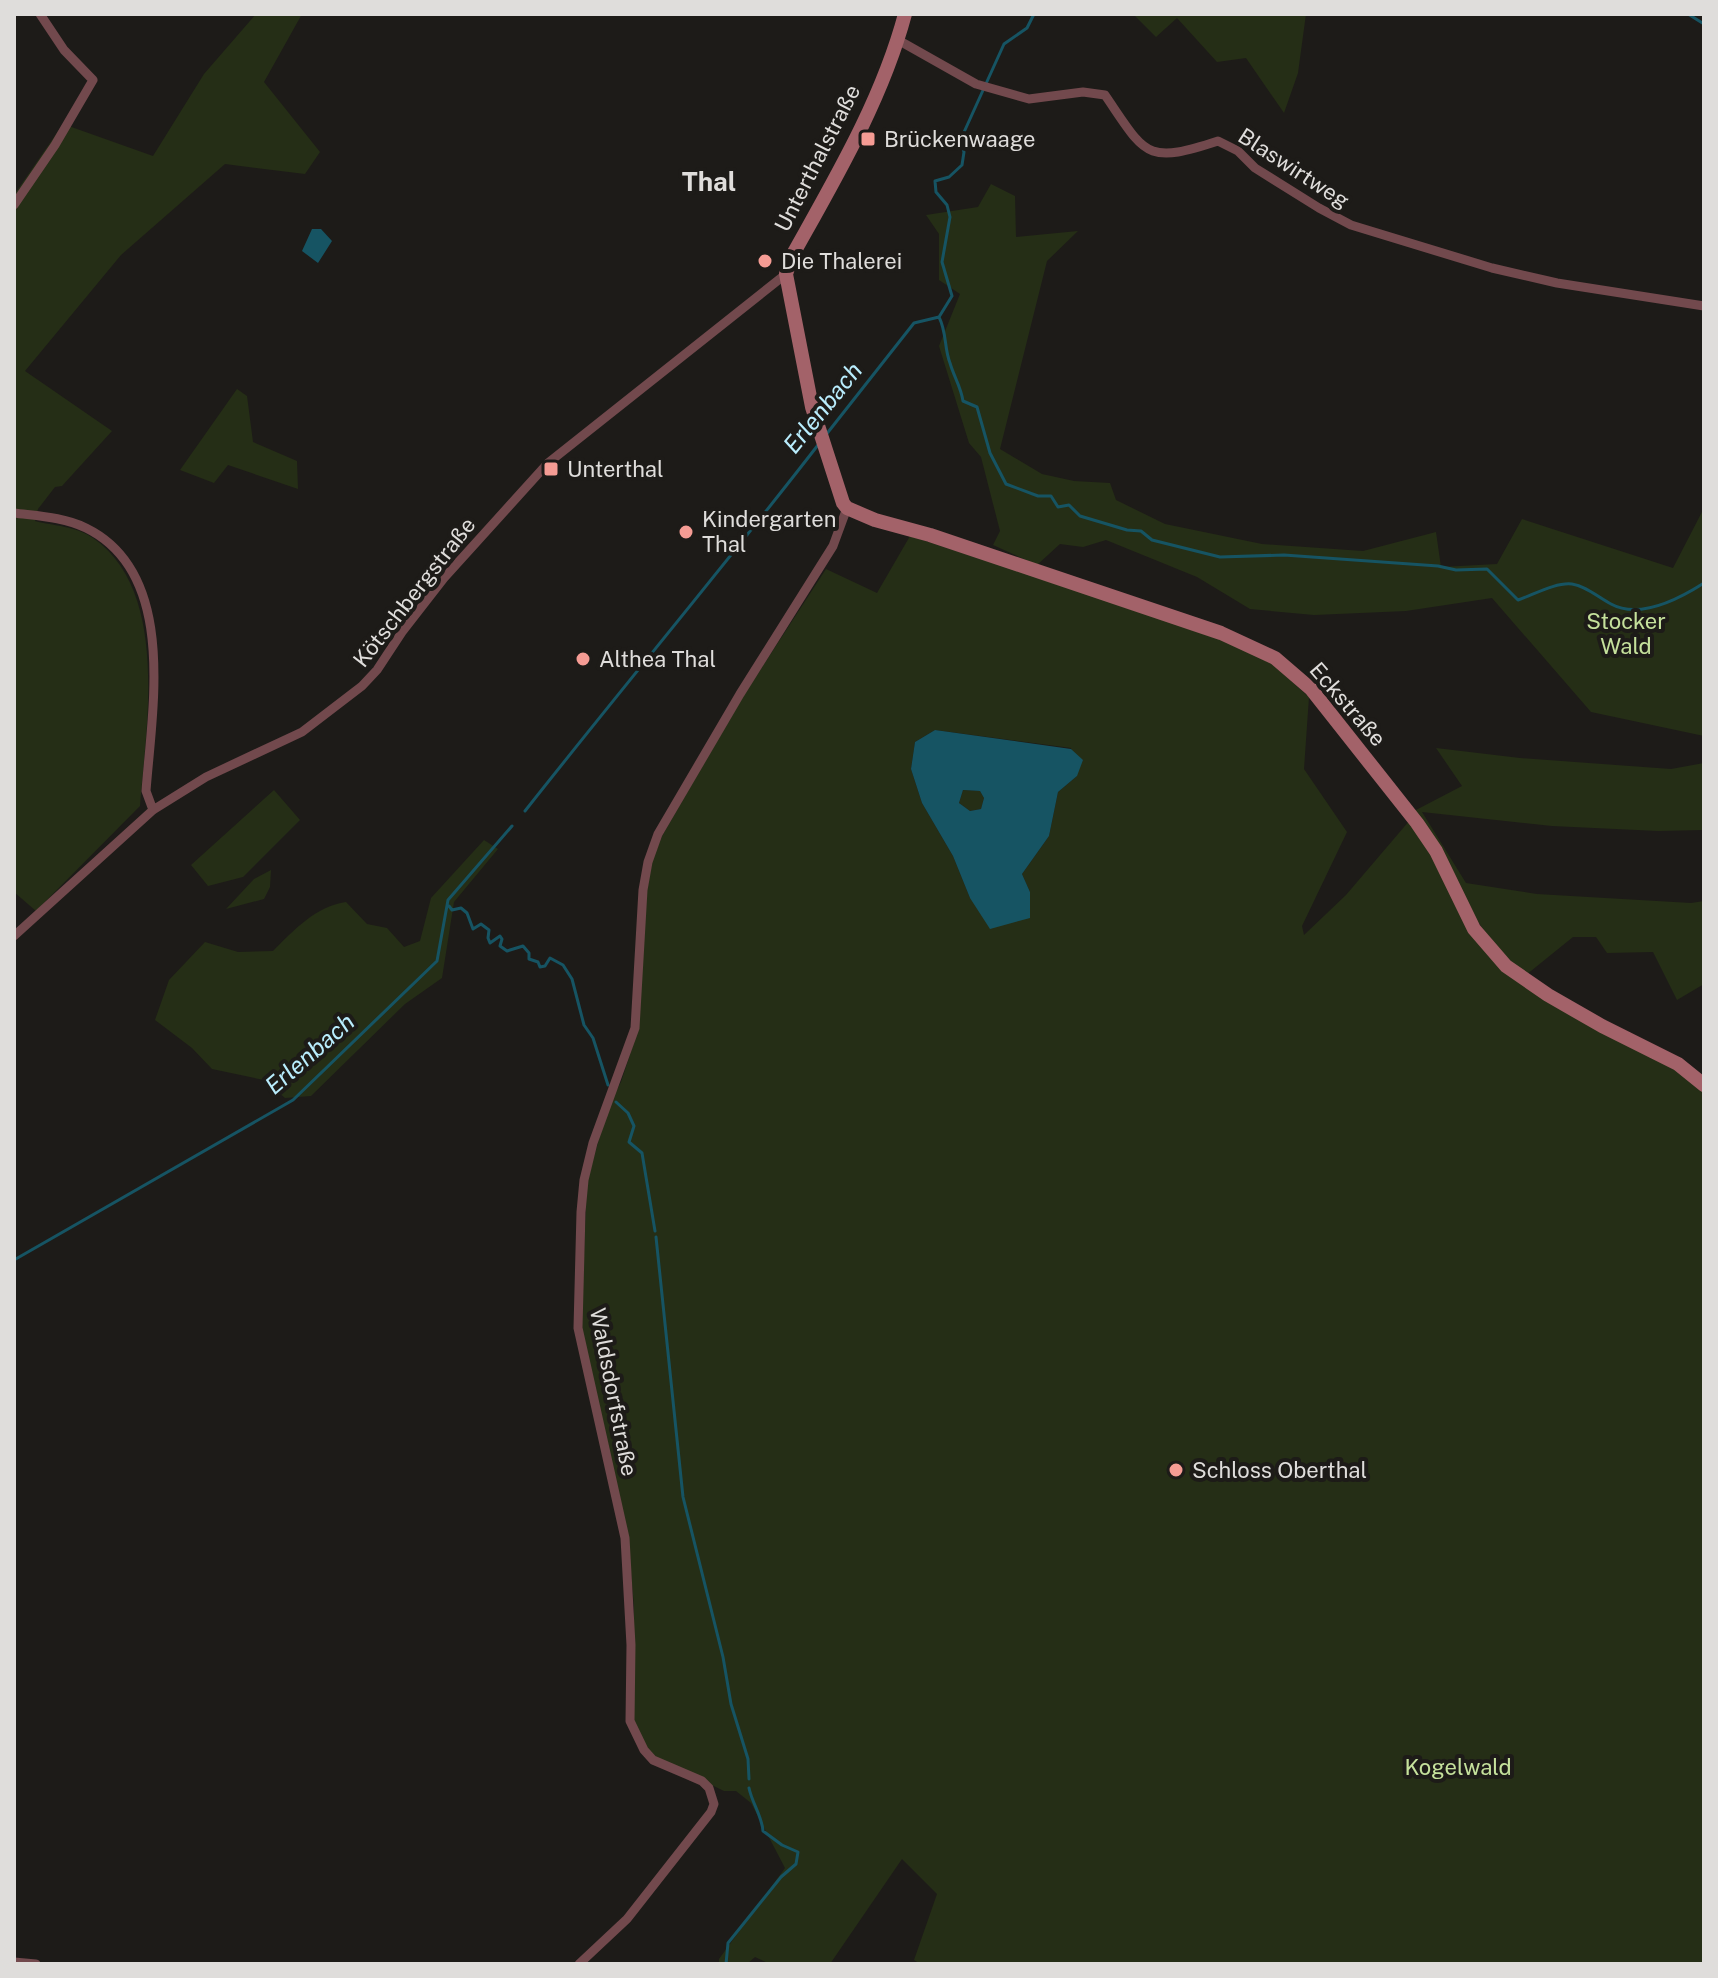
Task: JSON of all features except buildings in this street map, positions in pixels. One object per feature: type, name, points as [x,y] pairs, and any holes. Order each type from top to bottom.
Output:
[{"type":"street","points":[[14,205],[55,145],[93,80],[64,50],[40,14]]},
{"type":"street","name":"Unterthalstraße","points":[[786,274],[792,256],[853,144],[898,40],[905,14]]},
{"type":"street","name":"Blaswirtweg","points":[[898,40],[990,89],[1029,99],[1083,92],[1105,95],[1134,138],[1153,153],[1178,154],[1218,141],[1238,151],[1255,168],[1351,225],[1492,268],[1557,283],[1704,306]]},
{"type":"street","points":[[786,274],[819,433],[847,508]]},
{"type":"street","name":"Kötschbergstraße","points":[[14,936],[153,810],[206,777],[302,732],[362,686],[444,578],[548,463],[786,274]]},
{"type":"street","name":"Eckstraße","points":[[847,508],[875,520],[930,535],[1221,633],[1275,658],[1318,697],[1417,823],[1436,851],[1474,929],[1506,966],[1602,1026],[1678,1064],[1704,1085]]},
{"type":"street","name":"Waldsdorfstraße","points":[[579,1964],[627,1919],[711,1812],[714,1804],[709,1788],[702,1781],[653,1760],[644,1750],[630,1721],[631,1645],[625,1538],[578,1328],[584,1180],[593,1143],[635,1028],[643,890],[648,862],[658,834],[740,694],[833,546],[841,532],[847,508]]},
{"type":"street","points":[[14,513],[76,523],[89,529],[115,548],[136,582],[148,615],[154,656],[146,791],[153,810]]},
{"type":"street","points":[[14,1962],[36,1964]]},
{"type":"green space","points":[[256,14],[302,14],[264,82],[320,152],[305,174],[225,164],[121,255],[25,371],[112,431],[62,486],[55,487],[38,509],[35,521],[86,534],[117,561],[134,591],[148,662],[140,806],[36,911],[14,892],[14,195],[63,124],[153,156],[204,74]]},
{"type":"green space","points":[[1133,14],[1306,14],[1298,73],[1284,113],[1246,58],[1217,62],[1177,18],[1156,37]]},
{"type":"green space","name":"Stocker Wald","points":[[991,184],[1015,196],[1016,237],[1078,231],[1047,261],[1000,449],[1042,474],[1074,481],[1110,483],[1116,500],[1165,524],[1262,544],[1363,551],[1436,532],[1441,567],[1497,564],[1522,519],[1673,568],[1704,508],[1704,736],[1591,712],[1492,598],[1406,611],[1314,615],[1250,609],[1197,577],[1106,540],[1083,547],[1060,544],[1037,565],[993,545],[1000,531],[981,457],[969,443],[939,346],[960,294],[939,280],[939,234],[926,215],[978,207]]},
{"type":"green space","points":[[237,389],[247,396],[253,442],[297,461],[298,489],[228,465],[214,483],[180,470]]},
{"type":"green space","name":"Kogelwald","points":[[910,536],[1220,637],[1271,663],[1309,697],[1304,769],[1347,832],[1302,926],[1304,935],[1346,895],[1410,820],[1501,966],[1648,1051],[1704,1091],[1704,1964],[920,1964],[914,1960],[937,1894],[902,1859],[830,1964],[770,1964],[755,1957],[747,1964],[719,1964],[719,1959],[785,1868],[751,1803],[736,1791],[724,1791],[654,1757],[646,1749],[634,1722],[634,1606],[628,1539],[581,1330],[587,1181],[609,1104],[621,1082],[638,1030],[647,890],[652,862],[662,836],[742,698],[826,569],[877,593]],"holes":[[[935,730],[1071,748],[1077,776],[1058,792],[1049,836],[1022,874],[1030,892],[970,898],[953,856],[922,803],[911,769],[915,742]]]},
{"type":"green space","points":[[1436,748],[1520,758],[1671,769],[1704,763],[1704,830],[1552,826],[1422,812],[1466,883],[1537,894],[1691,903],[1704,901],[1704,984],[1677,1000],[1653,952],[1607,953],[1596,937],[1573,937],[1526,975],[1476,919],[1414,811],[1462,786]]},
{"type":"green space","points":[[274,790],[300,820],[243,877],[208,886],[191,865]]},
{"type":"green space","points":[[963,790],[980,791],[984,798],[981,809],[970,811],[959,803]]},
{"type":"green space","points":[[484,840],[498,849],[454,902],[442,978],[405,1004],[311,1096],[285,1098],[264,1080],[212,1069],[192,1048],[155,1020],[169,980],[205,942],[238,952],[273,951],[315,914],[346,902],[367,924],[387,928],[404,947],[420,941],[431,898]]},
{"type":"green space","points":[[271,870],[270,887],[264,899],[226,909],[254,879]]},
{"type":"water","points":[[312,229],[321,229],[332,241],[318,263],[302,251]]},
{"type":"water","points":[[935,730],[1071,749],[1083,760],[1077,776],[1058,792],[1049,836],[1022,874],[1030,892],[1030,918],[990,929],[970,898],[953,856],[922,803],[911,769],[915,742]],"holes":[[[963,790],[980,791],[984,798],[981,809],[970,811],[959,803]]]},
{"type":"waterway","name":"Erlenbach","points":[[825,436],[914,323],[939,317],[952,296],[942,262],[950,217],[947,205],[936,192],[935,181],[949,177],[962,165],[964,152],[960,141],[1004,44],[1027,28],[1034,14]]},
{"type":"waterway","points":[[1688,14],[1704,24]]},
{"type":"waterway","points":[[939,317],[963,401],[977,407],[990,453],[1006,484],[1038,496],[1051,496],[1058,507],[1069,505],[1080,516],[1141,531],[1152,540],[1220,557],[1284,555],[1438,566],[1456,570],[1487,569],[1518,600],[1552,587],[1572,584],[1622,608],[1647,609],[1671,601],[1704,583]]},
{"type":"waterway","name":"Erlenbach","points":[[525,811],[818,445]]},
{"type":"waterway","name":"Erlenbach","points":[[14,1260],[293,1100],[437,961],[448,900],[512,826]]},
{"type":"waterway","points":[[449,906],[452,910],[461,908],[467,913],[473,929],[481,924],[489,930],[490,943],[500,936],[500,946],[507,951],[523,946],[529,953],[529,959],[538,962],[540,967],[545,966],[550,958],[563,965],[572,979],[584,1025],[593,1038],[608,1085]]},
{"type":"waterway","points":[[616,1102],[628,1113],[634,1126],[629,1142],[642,1153],[655,1231]]},
{"type":"waterway","points":[[656,1237],[683,1497],[723,1657],[731,1704],[748,1759],[749,1779]]},
{"type":"waterway","points":[[726,1964],[728,1943],[781,1877],[796,1864],[798,1852],[763,1831],[749,1788]]},
{"type":"place","name":"Brückenwaage","points":[[868,139]]},
{"type":"place","name":"Die Thalerei","points":[[765,261]]},
{"type":"place","name":"Unterthal","points":[[551,469]]},
{"type":"place","name":"Kindergarten Thal","points":[[686,532]]},
{"type":"place","name":"Althea Thal","points":[[583,659]]},
{"type":"place","name":"Schloss Oberthal","points":[[1176,1470]]},
{"type":"district","name":"Thal","points":[[709,182]]}]
